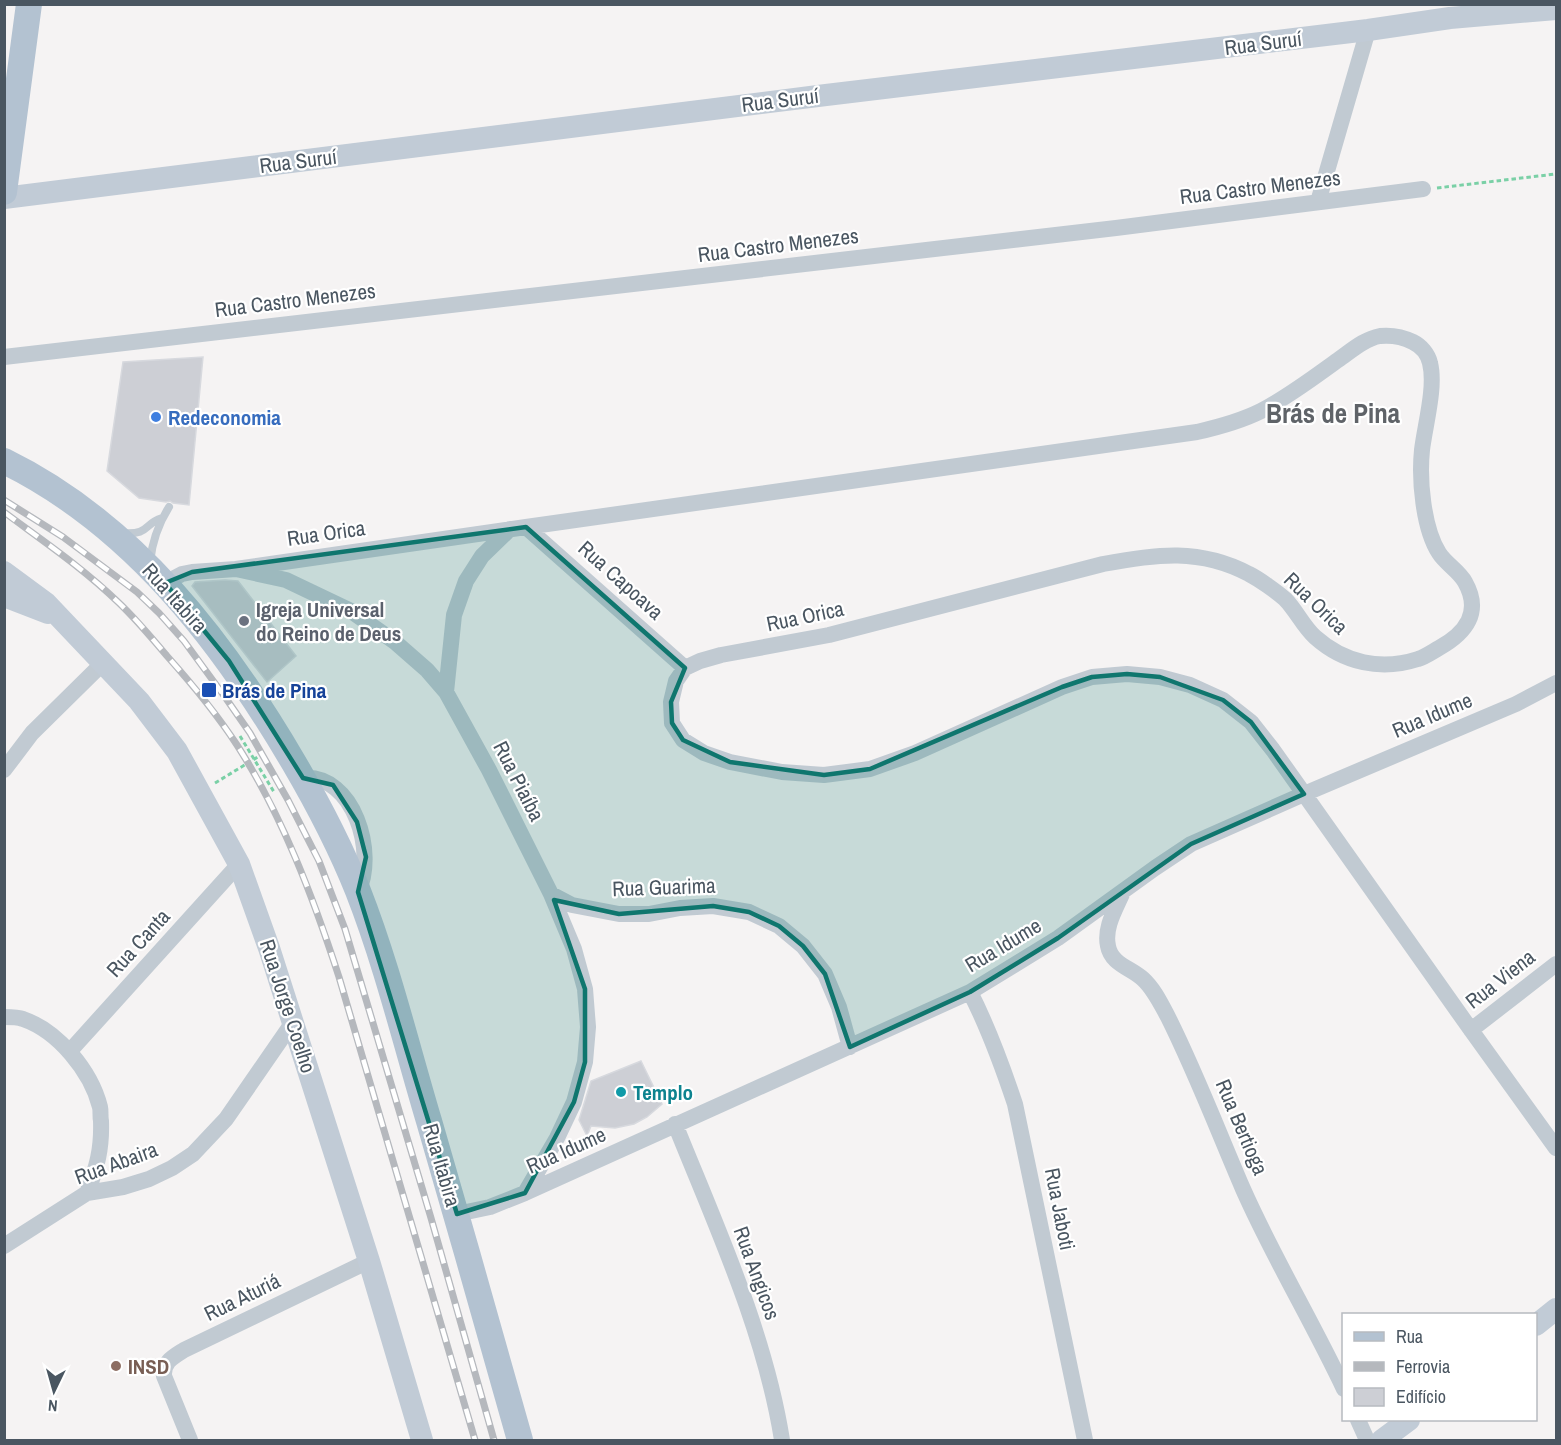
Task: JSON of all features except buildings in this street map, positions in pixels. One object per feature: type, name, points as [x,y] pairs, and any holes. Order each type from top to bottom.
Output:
[{"type":"main road","points":[[4,192],[29,4]]},
{"type":"main road","name":"Rua Itabira","points":[[4,461],[53,488],[113,533],[157,575],[229,661],[303,778],[340,850],[358,892],[381,958],[520,1440]]},
{"type":"street","name":"Rua Suruí","points":[[4,198],[1450,18],[1557,9]]},
{"type":"street","points":[[1318,202],[1368,30]]},
{"type":"street","name":"Rua Castro Menezes","points":[[4,357],[1116,228],[1423,189]]},
{"type":"street","name":"Rua Orica","points":[[236,569],[1197,432],[1228,424],[1259,412],[1281,400],[1362,342],[1378,336],[1395,336],[1412,341],[1423,349],[1430,362],[1432,380],[1422,450],[1421,477],[1424,507],[1430,532],[1439,553],[1464,580],[1470,594],[1473,612],[1467,626],[1450,642],[1420,659],[1391,665],[1365,663],[1336,653],[1314,636],[1284,599],[1250,574],[1217,560],[1180,554],[1142,557],[1103,564],[829,635],[721,655],[685,668]]},
{"type":"street","points":[[446,692],[454,615],[466,582],[482,556],[518,528]]},
{"type":"street","name":"Rua Capoava","points":[[518,528],[685,668]]},
{"type":"street","name":"Rua Piaíba","points":[[157,575],[236,569],[286,580],[351,611],[394,642],[427,670],[446,692],[489,770],[551,894],[574,949],[585,989],[588,1027],[585,1062],[574,1102],[557,1138],[525,1193]]},
{"type":"street","name":"Rua Jorge Coelho","points":[[4,572],[46,603],[140,701],[177,751],[239,864],[269,948],[369,1261],[422,1440]]},
{"type":"street","points":[[4,596],[62,619]]},
{"type":"street","points":[[4,770],[32,733],[104,662]]},
{"type":"street","points":[[685,668],[676,681],[671,702],[672,723],[683,740],[704,753],[730,762],[782,772],[824,775],[870,769],[915,753],[1062,687],[1092,677],[1128,674],[1160,677],[1190,686],[1223,700],[1251,722],[1273,750],[1557,1148]]},
{"type":"street","name":"Rua Idume","points":[[456,1214],[490,1207],[525,1193],[970,992],[1058,938],[1191,844],[1515,704],[1557,683]]},
{"type":"street","name":"Rua Canta","points":[[70,1052],[239,864]]},
{"type":"street","name":"Rua Bertioga","points":[[1122,893],[1107,932],[1108,948],[1115,960],[1142,977],[1152,989],[1168,1017],[1195,1073],[1243,1190],[1342,1385]]},
{"type":"street","name":"Rua Guarima","points":[[551,894],[572,905],[619,914],[649,915],[680,908],[713,906],[749,912],[779,926],[803,946],[825,974],[839,1007],[850,1047]]},
{"type":"street","name":"Rua Viena","points":[[1471,1030],[1557,964]]},
{"type":"street","name":"Rua Jaboti","points":[[970,992],[990,1032],[1015,1104],[1085,1440]]},
{"type":"street","points":[[4,1017],[22,1018],[45,1030],[70,1052],[89,1080],[100,1108],[102,1139],[97,1167],[87,1193]]},
{"type":"street","name":"Rua Abaira","points":[[4,1246],[87,1193],[123,1187],[149,1179],[193,1154],[226,1119],[293,1022]]},
{"type":"street","name":"Rua Angicos","points":[[675,1125],[736,1278],[764,1357],[782,1440]]},
{"type":"street","name":"Rua Aturiá","points":[[190,1440],[164,1376],[163,1368],[170,1359],[184,1350],[369,1261]]},
{"type":"street","points":[[1537,1323],[1557,1309]]},
{"type":"street","points":[[1359,1421],[1367,1440]]},
{"type":"street","points":[[1382,1440],[1406,1421]]},
{"type":"lane","points":[[157,575],[152,548],[162,518],[169,507]]},
{"type":"lane","points":[[113,533],[140,533],[157,519],[162,518]]},
{"type":"path","points":[[1423,189],[1557,174]]},
{"type":"path","points":[[240,736],[274,792]]},
{"type":"path","points":[[218,781],[264,753]]},
{"type":"highlighted area","points":[[526,527],[685,668],[671,702],[672,723],[683,740],[730,762],[824,775],[870,769],[1062,687],[1092,677],[1127,674],[1160,677],[1223,700],[1251,722],[1304,794],[1191,844],[1058,938],[970,992],[850,1047],[825,974],[803,946],[779,926],[749,912],[713,906],[619,914],[554,900],[585,989],[585,1062],[574,1102],[525,1193],[457,1214],[358,892],[366,857],[357,822],[333,785],[303,778],[229,661],[165,583],[192,572]]},
{"type":"railway","points":[[4,500],[63,537],[137,592],[159,613],[184,641],[250,733],[288,800],[319,861],[345,929],[494,1440]]},
{"type":"railway","points":[[4,512],[91,578],[137,622],[195,688],[221,722],[254,772],[269,800],[296,858],[339,977],[475,1440]]},
{"type":"place","name":"Redeconomia","points":[[156,417]]},
{"type":"place","name":"Igreja Universal do Reino de Deus","points":[[244,621]]},
{"type":"place","name":"Brás de Pina","points":[[209,690]]},
{"type":"place","name":"Templo","points":[[621,1092]]},
{"type":"place","name":"INSD","points":[[116,1366]]},
{"type":"district","name":"Brás de Pina","points":[[1333,413]]}]
